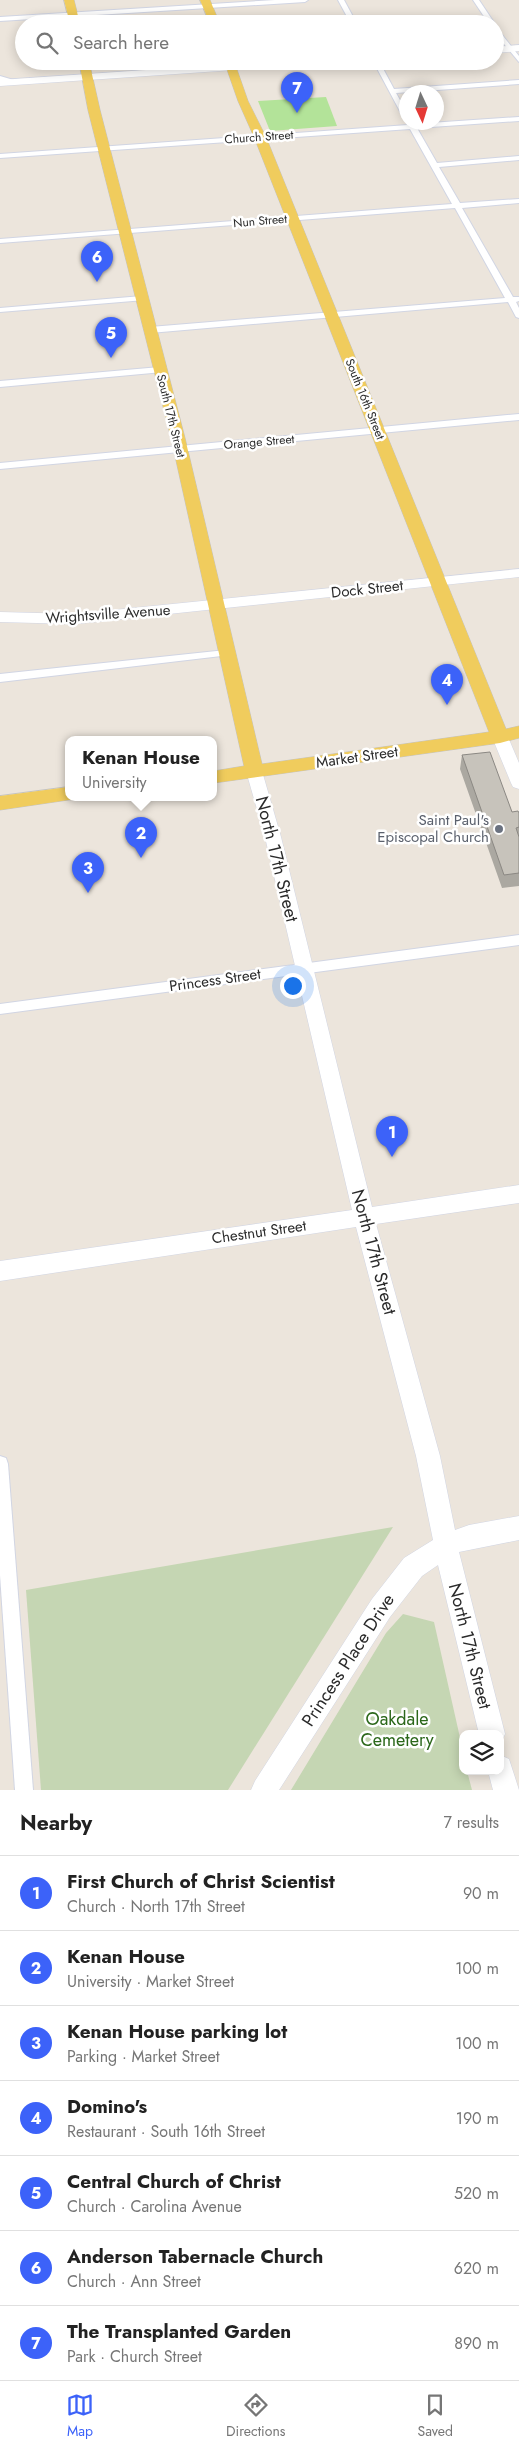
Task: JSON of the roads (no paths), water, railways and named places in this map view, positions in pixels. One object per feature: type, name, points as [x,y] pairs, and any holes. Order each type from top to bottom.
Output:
[{"type":"main road","points":[[69,0],[73,15]]},
{"type":"main road","points":[[206,3],[211,15]]},
{"type":"main road","name":"South 17th Street","points":[[86,70],[94,110],[106,148],[180,449],[254,772]]},
{"type":"main road","name":"South 16th Street","points":[[232,70],[500,737]]},
{"type":"main road","name":"Market Street","points":[[217,776],[500,737],[519,732]]},
{"type":"main road","name":"Market Street","points":[[500,737],[519,738]]},
{"type":"main road","points":[[0,803],[65,794]]},
{"type":"street","points":[[107,15],[206,3],[305,0]]},
{"type":"street","points":[[341,0],[349,15]]},
{"type":"street","points":[[476,0],[486,15]]},
{"type":"street","points":[[0,19],[15,19]]},
{"type":"street","points":[[504,37],[515,48],[519,60]]},
{"type":"street","points":[[0,83],[159,70]]},
{"type":"street","points":[[381,70],[399,104]]},
{"type":"street","points":[[0,78],[16,82]]},
{"type":"street","points":[[392,91],[519,82]]},
{"type":"street","name":"Church Street","points":[[444,122],[519,118]]},
{"type":"street","name":"Church Street","points":[[0,156],[399,125]]},
{"type":"street","points":[[414,130],[457,205],[515,299],[519,315]]},
{"type":"street","points":[[434,165],[519,158]]},
{"type":"street","name":"Nun Street","points":[[0,241],[519,201]]},
{"type":"street","points":[[0,310],[142,298]]},
{"type":"street","points":[[150,330],[515,299]]},
{"type":"street","points":[[0,384],[160,370]]},
{"type":"street","name":"Orange Street","points":[[0,466],[519,417]]},
{"type":"street","name":"Dock Street","points":[[216,606],[519,573]]},
{"type":"street","name":"Wrightsville Avenue","points":[[0,617],[74,619],[216,606]]},
{"type":"street","points":[[0,678],[226,653]]},
{"type":"street","points":[[500,737],[519,783]]},
{"type":"street","name":"North 17th Street","points":[[254,772],[273,837],[364,1217],[428,1456],[454,1586],[491,1730]]},
{"type":"street","name":"Princess Street","points":[[0,1009],[519,940]]},
{"type":"street","name":"Chestnut Street","points":[[0,1271],[519,1194]]},
{"type":"street","points":[[0,1464],[5,1610],[22,1745],[24,1790]]},
{"type":"street","name":"Princess Place Drive","points":[[264,1790],[392,1593],[413,1567],[446,1544],[469,1537],[519,1528]]},
{"type":"street","points":[[502,1775],[506,1790]]},
{"type":"place","name":"The Transplanted Garden","points":[[297,113]]},
{"type":"place","name":"Anderson Tabernacle Church","points":[[97,282]]},
{"type":"place","name":"Central Church of Christ","points":[[111,358]]},
{"type":"place","name":"Domino's","points":[[447,705]]},
{"type":"place","name":"Saint Paul's Episcopal Church","points":[[499,829]]},
{"type":"place","name":"Kenan House","points":[[141,858]]},
{"type":"place","name":"Kenan House parking lot","points":[[88,893]]},
{"type":"place","name":"First Church of Christ Scientist","points":[[392,1157]]},
{"type":"park label","name":"Oakdale Cemetery","points":[[397,1729]]}]
